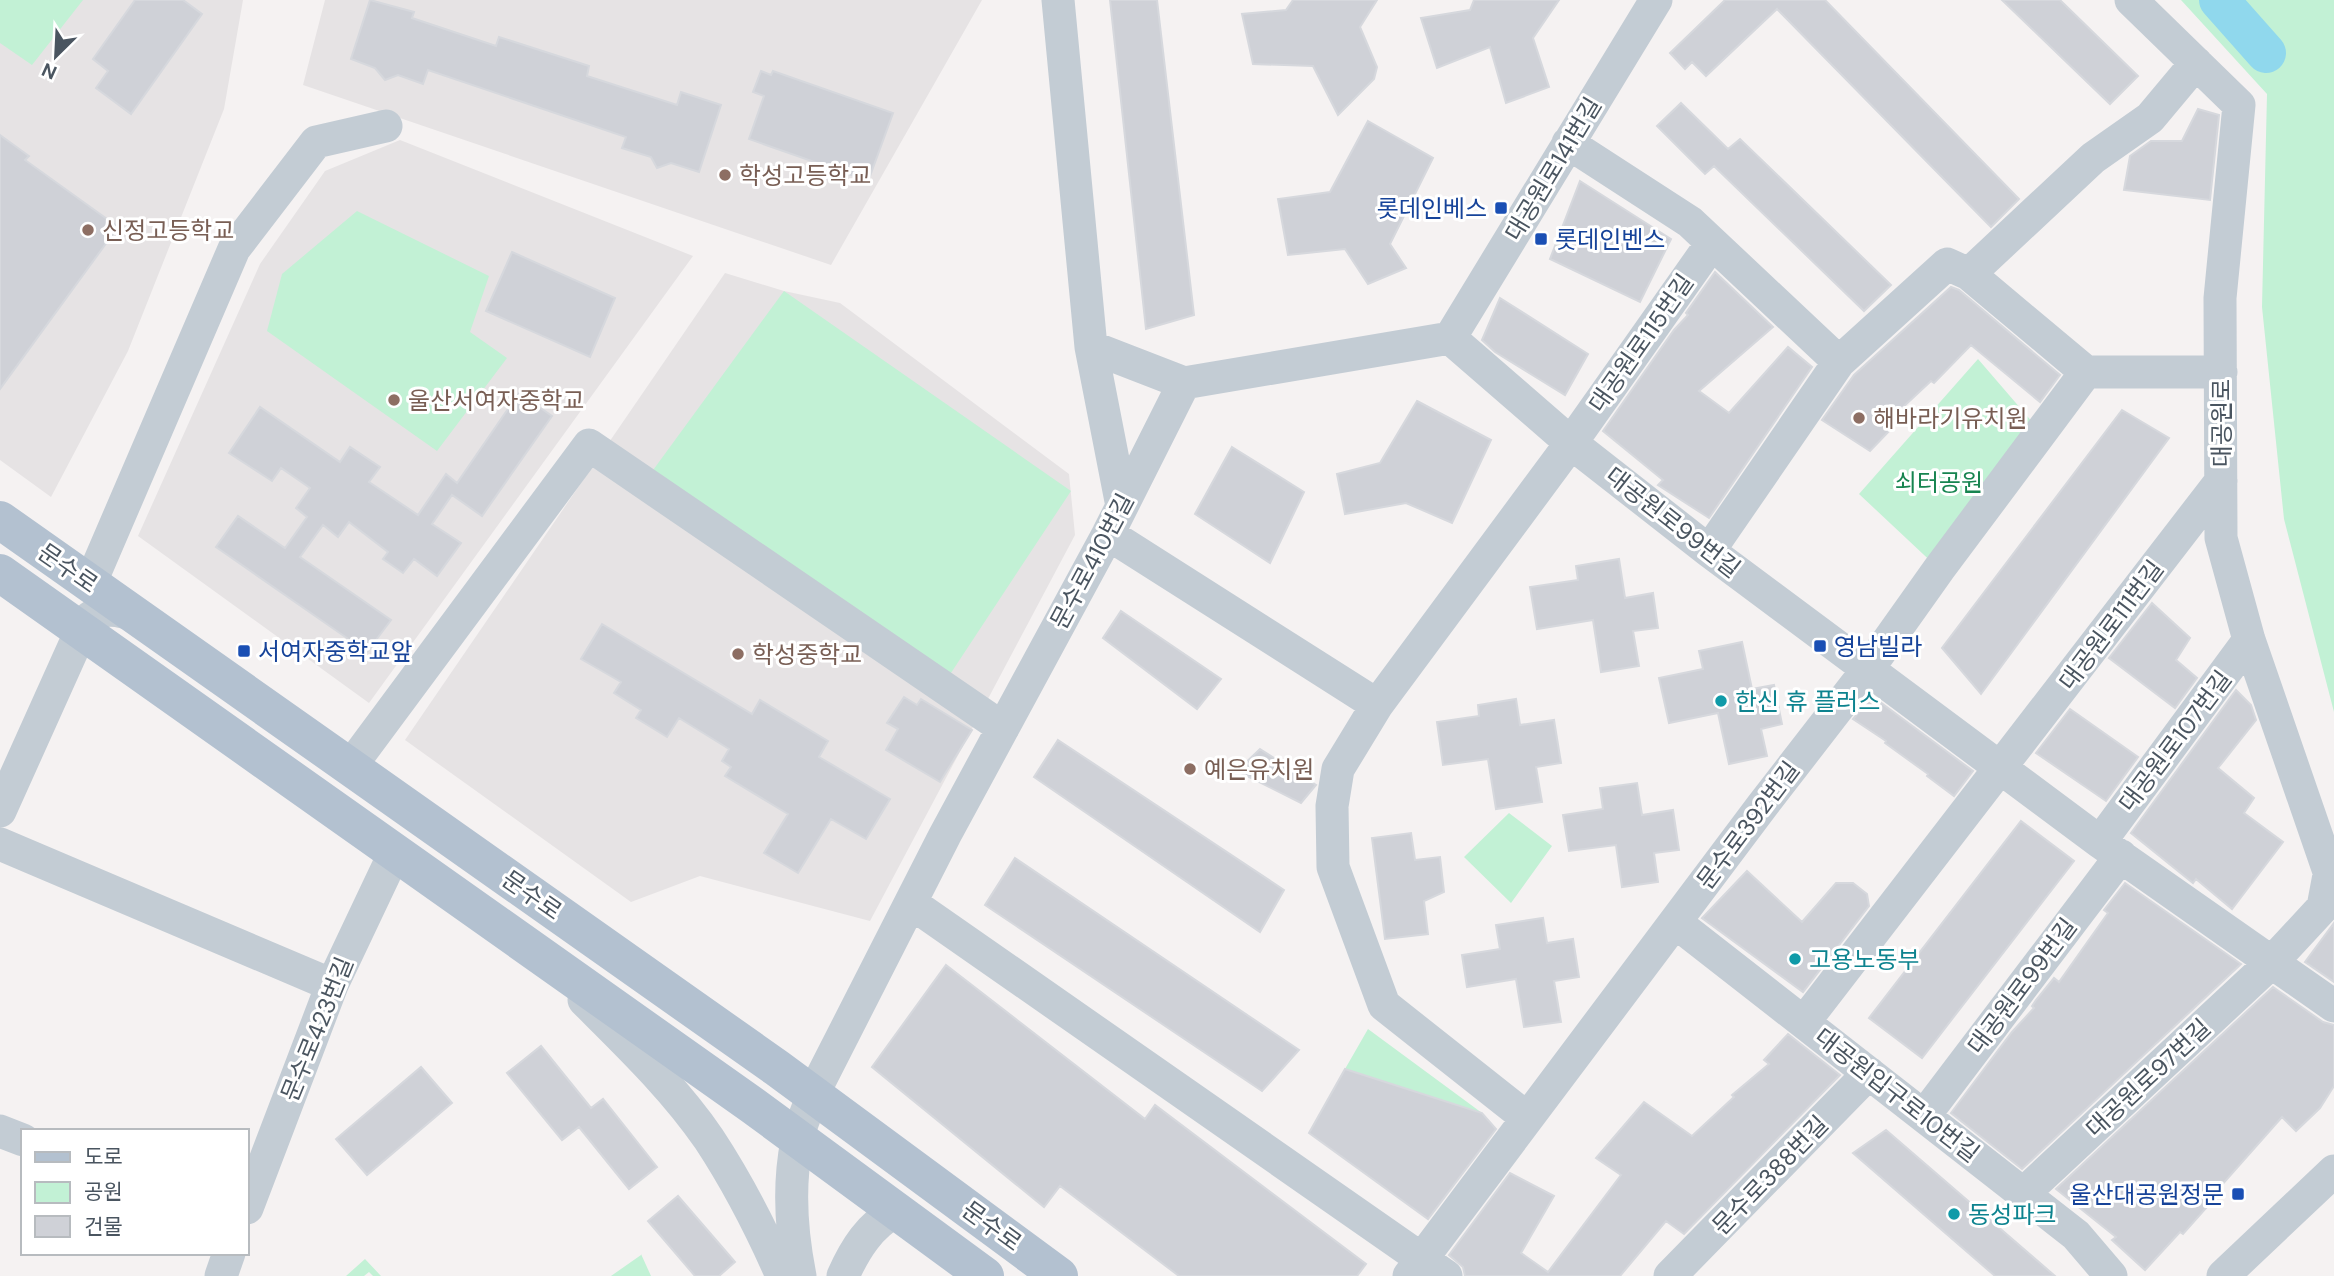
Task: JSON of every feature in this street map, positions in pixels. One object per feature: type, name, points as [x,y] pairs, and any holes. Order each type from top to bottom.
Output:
[{"type":"main road","name":"문수로","points":[[0,520],[813,1094],[1059,1276]]},
{"type":"main road","name":"문수로","points":[[0,573],[536,951],[985,1276]]},
{"type":"street","points":[[1058,0],[1091,348],[1115,520],[1377,705]]},
{"type":"street","name":"대공원로141번길","points":[[1450,338],[1657,0]]},
{"type":"street","name":"대공원로","points":[[2131,0],[2239,105],[2220,299],[2221,538],[2249,640],[2332,881],[2323,907],[2272,962]]},
{"type":"street","points":[[1969,274],[2093,158],[2150,118],[2196,63]]},
{"type":"street","points":[[90,584],[234,248],[316,142],[386,126]]},
{"type":"street","points":[[1568,143],[1690,222],[1839,362]]},
{"type":"street","name":"대공원로115번길","points":[[1527,1118],[1384,1005],[1334,867],[1332,806],[1338,769],[1377,705],[1571,443],[1712,243]]},
{"type":"street","points":[[1709,551],[1839,362],[1947,264],[1969,274],[2086,372],[2221,372]]},
{"type":"street","points":[[1091,348],[1184,383],[1450,338]]},
{"type":"street","name":"대공원로99번길","points":[[1450,338],[1571,443],[1709,551],[2110,849],[2272,962]]},
{"type":"street","name":"문수로392번길","points":[[1425,1270],[1527,1118],[1868,669],[2086,372]]},
{"type":"street","name":"문수로410번길","points":[[800,1276],[794,1246],[790,1193],[797,1138],[813,1094],[1003,728],[1115,520],[1184,383]]},
{"type":"street","points":[[350,767],[589,445],[1003,728]]},
{"type":"street","name":"대공원로111번길","points":[[1804,1023],[2221,481]]},
{"type":"street","points":[[0,811],[80,630],[90,617],[103,610],[136,616]]},
{"type":"street","name":"대공원로107번길","points":[[2110,849],[2249,640]]},
{"type":"street","points":[[0,844],[332,985]]},
{"type":"street","name":"대공원로99번길","points":[[1924,1116],[2110,849]]},
{"type":"street","name":"문수로423번길","points":[[248,1205],[332,985],[395,852]]},
{"type":"street","points":[[911,903],[1425,1270]]},
{"type":"street","name":"대공원입구로10번길","points":[[1675,922],[2076,1235],[2111,1276]]},
{"type":"street","points":[[536,951],[633,1049],[675,1095],[708,1137],[737,1183],[782,1276]]},
{"type":"street","points":[[2272,962],[2334,1006]]},
{"type":"street","name":"대공원로97번길","points":[[2023,1194],[2272,962]]},
{"type":"street","name":"문수로388번길","points":[[1670,1276],[1869,1073]]},
{"type":"street","points":[[0,1131],[21,1139]]},
{"type":"street","points":[[2223,1276],[2334,1171]]},
{"type":"street","points":[[844,1276],[866,1236],[875,1225],[897,1210]]},
{"type":"street","points":[[221,1276],[228,1255]]},
{"type":"shaded area","name":"신정고등학교","points":[[0,0],[243,0],[224,109],[128,351],[51,497],[0,460]]},
{"type":"shaded area","name":"학성고등학교","points":[[325,0],[982,0],[831,265],[303,85]]},
{"type":"shaded area","name":"울산서여자중학교","points":[[400,140],[693,256],[369,703],[138,536],[260,264],[325,171]]},
{"type":"shaded area","name":"학성중학교","points":[[725,273],[784,291],[840,303],[1069,474],[1075,535],[870,921],[700,876],[631,902],[405,740]]},
{"type":"green space","points":[[0,0],[83,0],[32,65],[0,43]]},
{"type":"green space","points":[[2181,0],[2334,0],[2334,712],[2284,519],[2262,307],[2267,94]]},
{"type":"green space","points":[[357,211],[489,276],[470,332],[507,358],[437,451],[267,331],[282,274]]},
{"type":"green space","points":[[784,291],[1071,491],[945,682],[648,477]]},
{"type":"green space","name":"쇠터공원","points":[[1978,359],[2041,432],[1939,569],[1859,494]]},
{"type":"green space","points":[[1509,813],[1552,846],[1511,903],[1464,857]]},
{"type":"green space","points":[[1368,1029],[1482,1113],[1345,1069]]},
{"type":"green space","points":[[641,1255],[651,1276],[611,1276]]},
{"type":"green space","points":[[365,1259],[381,1276],[373,1276],[369,1272],[364,1276],[346,1276]]},
{"type":"building","points":[[135,0],[183,0],[202,14],[131,114],[96,88],[108,71],[93,59]]},
{"type":"building","points":[[370,0],[414,12],[412,18],[496,46],[499,37],[589,66],[587,76],[677,105],[681,92],[721,105],[699,172],[671,163],[657,168],[651,157],[622,148],[626,137],[428,70],[423,84],[398,75],[385,80],[375,68],[351,59]]},
{"type":"building","points":[[1110,0],[1157,0],[1194,315],[1146,329]]},
{"type":"building","points":[[1293,0],[1377,0],[1360,27],[1377,67],[1374,79],[1338,115],[1313,66],[1253,64],[1242,14],[1286,10]]},
{"type":"building","points":[[1474,0],[1559,0],[1533,38],[1549,87],[1506,103],[1490,47],[1437,68],[1421,18],[1470,10]]},
{"type":"building","points":[[1725,0],[1825,0],[2019,199],[1991,227],[1777,9],[1706,76],[1692,62],[1685,69],[1670,53]]},
{"type":"building","points":[[2002,0],[2060,0],[2138,76],[2110,104]]},
{"type":"building","points":[[761,71],[771,75],[773,71],[893,113],[870,176],[858,172],[857,177],[749,139],[764,96],[753,92]]},
{"type":"building","points":[[1681,103],[1728,149],[1740,139],[1891,285],[1864,311],[1714,166],[1705,174],[1657,126]]},
{"type":"building","points":[[2198,109],[2219,115],[2210,200],[2124,190],[2130,156],[2151,141],[2182,141]]},
{"type":"building","points":[[1368,121],[1433,158],[1390,244],[1406,268],[1368,284],[1345,249],[1288,255],[1278,199],[1330,192]]},
{"type":"building","points":[[0,135],[29,156],[25,160],[118,227],[0,389]]},
{"type":"building","points":[[1580,181],[1671,239],[1640,302],[1550,259]]},
{"type":"building","points":[[512,252],[615,298],[590,357],[486,311]]},
{"type":"building","points":[[1715,272],[1773,327],[1699,391],[1729,413],[1788,347],[1812,367],[1709,518],[1658,485],[1663,480],[1603,431],[1674,330],[1688,315],[1686,313]]},
{"type":"building","points":[[1951,287],[1959,290],[2060,375],[2040,402],[1971,345],[1934,383],[1931,381],[1886,423],[1892,428],[1870,451],[1822,420],[1854,375]]},
{"type":"building","points":[[1500,298],[1588,354],[1565,395],[1495,352],[1482,340]]},
{"type":"building","points":[[519,393],[552,416],[482,516],[452,495],[432,524],[461,543],[437,576],[414,559],[403,573],[383,559],[388,552],[349,522],[338,537],[323,525],[300,557],[391,620],[367,652],[216,547],[238,516],[285,548],[307,517],[296,508],[310,488],[281,468],[272,481],[229,453],[260,407],[340,462],[350,447],[380,467],[369,482],[418,515],[446,474],[457,483]]},
{"type":"building","points":[[1417,401],[1491,440],[1452,523],[1406,503],[1345,514],[1337,474],[1380,463]]},
{"type":"building","points":[[2122,410],[2169,438],[1981,694],[1942,648]]},
{"type":"building","points":[[1232,447],[1304,492],[1270,563],[1195,514]]},
{"type":"building","points":[[1619,559],[1625,598],[1653,593],[1658,628],[1633,631],[1639,666],[1601,672],[1593,620],[1537,629],[1530,587],[1578,580],[1576,566]]},
{"type":"building","points":[[2152,603],[2190,638],[2176,660],[2197,678],[2175,708],[2109,658]]},
{"type":"building","points":[[1121,611],[1221,679],[1197,709],[1103,638]]},
{"type":"building","points":[[602,624],[752,714],[760,700],[828,741],[819,757],[890,799],[866,839],[831,819],[798,873],[764,853],[788,814],[725,776],[731,767],[722,761],[729,749],[679,718],[667,737],[636,718],[641,710],[614,693],[621,682],[581,659]]},
{"type":"building","name":"한신 휴 플러스","points":[[1742,642],[1752,689],[1774,685],[1782,724],[1761,729],[1767,756],[1729,764],[1718,713],[1669,723],[1659,678],[1703,669],[1699,651]]},
{"type":"building","points":[[2236,690],[2251,705],[2256,720],[2218,768],[2254,798],[2244,813],[2283,842],[2232,909],[2196,879],[2193,883],[2131,833]]},
{"type":"building","points":[[1872,696],[1973,771],[1954,796],[1885,743],[1886,741],[1853,719]]},
{"type":"building","points":[[904,697],[917,705],[921,699],[972,730],[940,782],[886,750],[898,729],[887,723]]},
{"type":"building","points":[[1516,699],[1520,725],[1554,720],[1561,763],[1536,767],[1542,802],[1496,809],[1488,759],[1443,765],[1437,722],[1479,716],[1478,705]]},
{"type":"building","points":[[2070,709],[2138,757],[2106,801],[2036,753]]},
{"type":"building","points":[[1058,740],[1284,890],[1260,932],[1034,777]]},
{"type":"building","points":[[1260,749],[1316,785],[1301,803],[1237,771]]},
{"type":"building","points":[[1637,783],[1642,815],[1673,810],[1679,850],[1654,853],[1658,882],[1622,887],[1616,845],[1569,851],[1563,815],[1603,809],[1600,788]]},
{"type":"building","points":[[2021,821],[2074,861],[1922,1058],[1869,1018]]},
{"type":"building","points":[[1411,833],[1415,860],[1440,857],[1444,892],[1424,901],[1428,934],[1385,939],[1372,838]]},
{"type":"building","points":[[1015,858],[1299,1050],[1262,1091],[985,905]]},
{"type":"building","name":"고용노동부","points":[[1747,871],[1802,922],[1836,883],[1853,883],[1867,894],[1869,906],[1803,992],[1702,918]]},
{"type":"building","points":[[2125,883],[2241,964],[2022,1169],[1951,1113],[2012,1032],[2034,1008],[2032,1006],[2036,1000],[2054,978],[2059,982],[2108,913],[2104,910]]},
{"type":"building","points":[[1543,918],[1547,943],[1573,939],[1579,977],[1554,981],[1561,1022],[1524,1027],[1516,979],[1467,987],[1462,955],[1500,949],[1496,925]]},
{"type":"building","points":[[2334,923],[2334,982],[2305,962]]},
{"type":"building","points":[[946,965],[1145,1119],[1155,1105],[1366,1264],[1357,1276],[1179,1276],[1060,1186],[1044,1207],[872,1067]]},
{"type":"building","points":[[2273,987],[2323,1022],[2334,1025],[2334,1086],[2320,1108],[2296,1131],[2282,1117],[2204,1205],[2207,1207],[2183,1234],[2180,1232],[2145,1270],[2112,1240],[2116,1237],[2056,1189]]},
{"type":"building","points":[[1788,1034],[1840,1075],[1684,1234],[1666,1221],[1620,1276],[1465,1276],[1463,1267],[1449,1255],[1510,1173],[1554,1196],[1521,1253],[1548,1272],[1621,1175],[1596,1158],[1644,1102],[1692,1136],[1734,1097],[1732,1095],[1769,1064],[1764,1060]]},
{"type":"building","points":[[541,1046],[591,1108],[603,1099],[657,1167],[629,1189],[579,1127],[562,1140],[507,1073]]},
{"type":"building","points":[[421,1067],[452,1103],[367,1175],[336,1139]]},
{"type":"building","points":[[1345,1069],[1482,1113],[1496,1129],[1428,1219],[1309,1133]]},
{"type":"building","name":"동성파크","points":[[1886,1130],[2055,1276],[1995,1276],[1853,1153]]},
{"type":"building","points":[[678,1196],[735,1262],[719,1276],[695,1276],[648,1221]]},
{"type":"waterway","points":[[2219,0],[2266,53]]},
{"type":"place","name":"학성고등학교","points":[[725,175]]},
{"type":"place","name":"롯데인베스","points":[[1501,208]]},
{"type":"place","name":"신정고등학교","points":[[88,230]]},
{"type":"place","name":"롯데인벤스","points":[[1541,239]]},
{"type":"place","name":"울산서여자중학교","points":[[394,400]]},
{"type":"place","name":"해바라기유치원","points":[[1859,418]]},
{"type":"place","name":"영남빌라","points":[[1820,646]]},
{"type":"place","name":"서여자중학교앞","points":[[244,651]]},
{"type":"place","name":"학성중학교","points":[[738,654]]},
{"type":"place","name":"한신 휴 플러스","points":[[1721,701]]},
{"type":"place","name":"예은유치원","points":[[1190,769]]},
{"type":"place","name":"고용노동부","points":[[1795,959]]},
{"type":"place","name":"울산대공원정문","points":[[2238,1194]]},
{"type":"place","name":"동성파크","points":[[1954,1214]]}]
